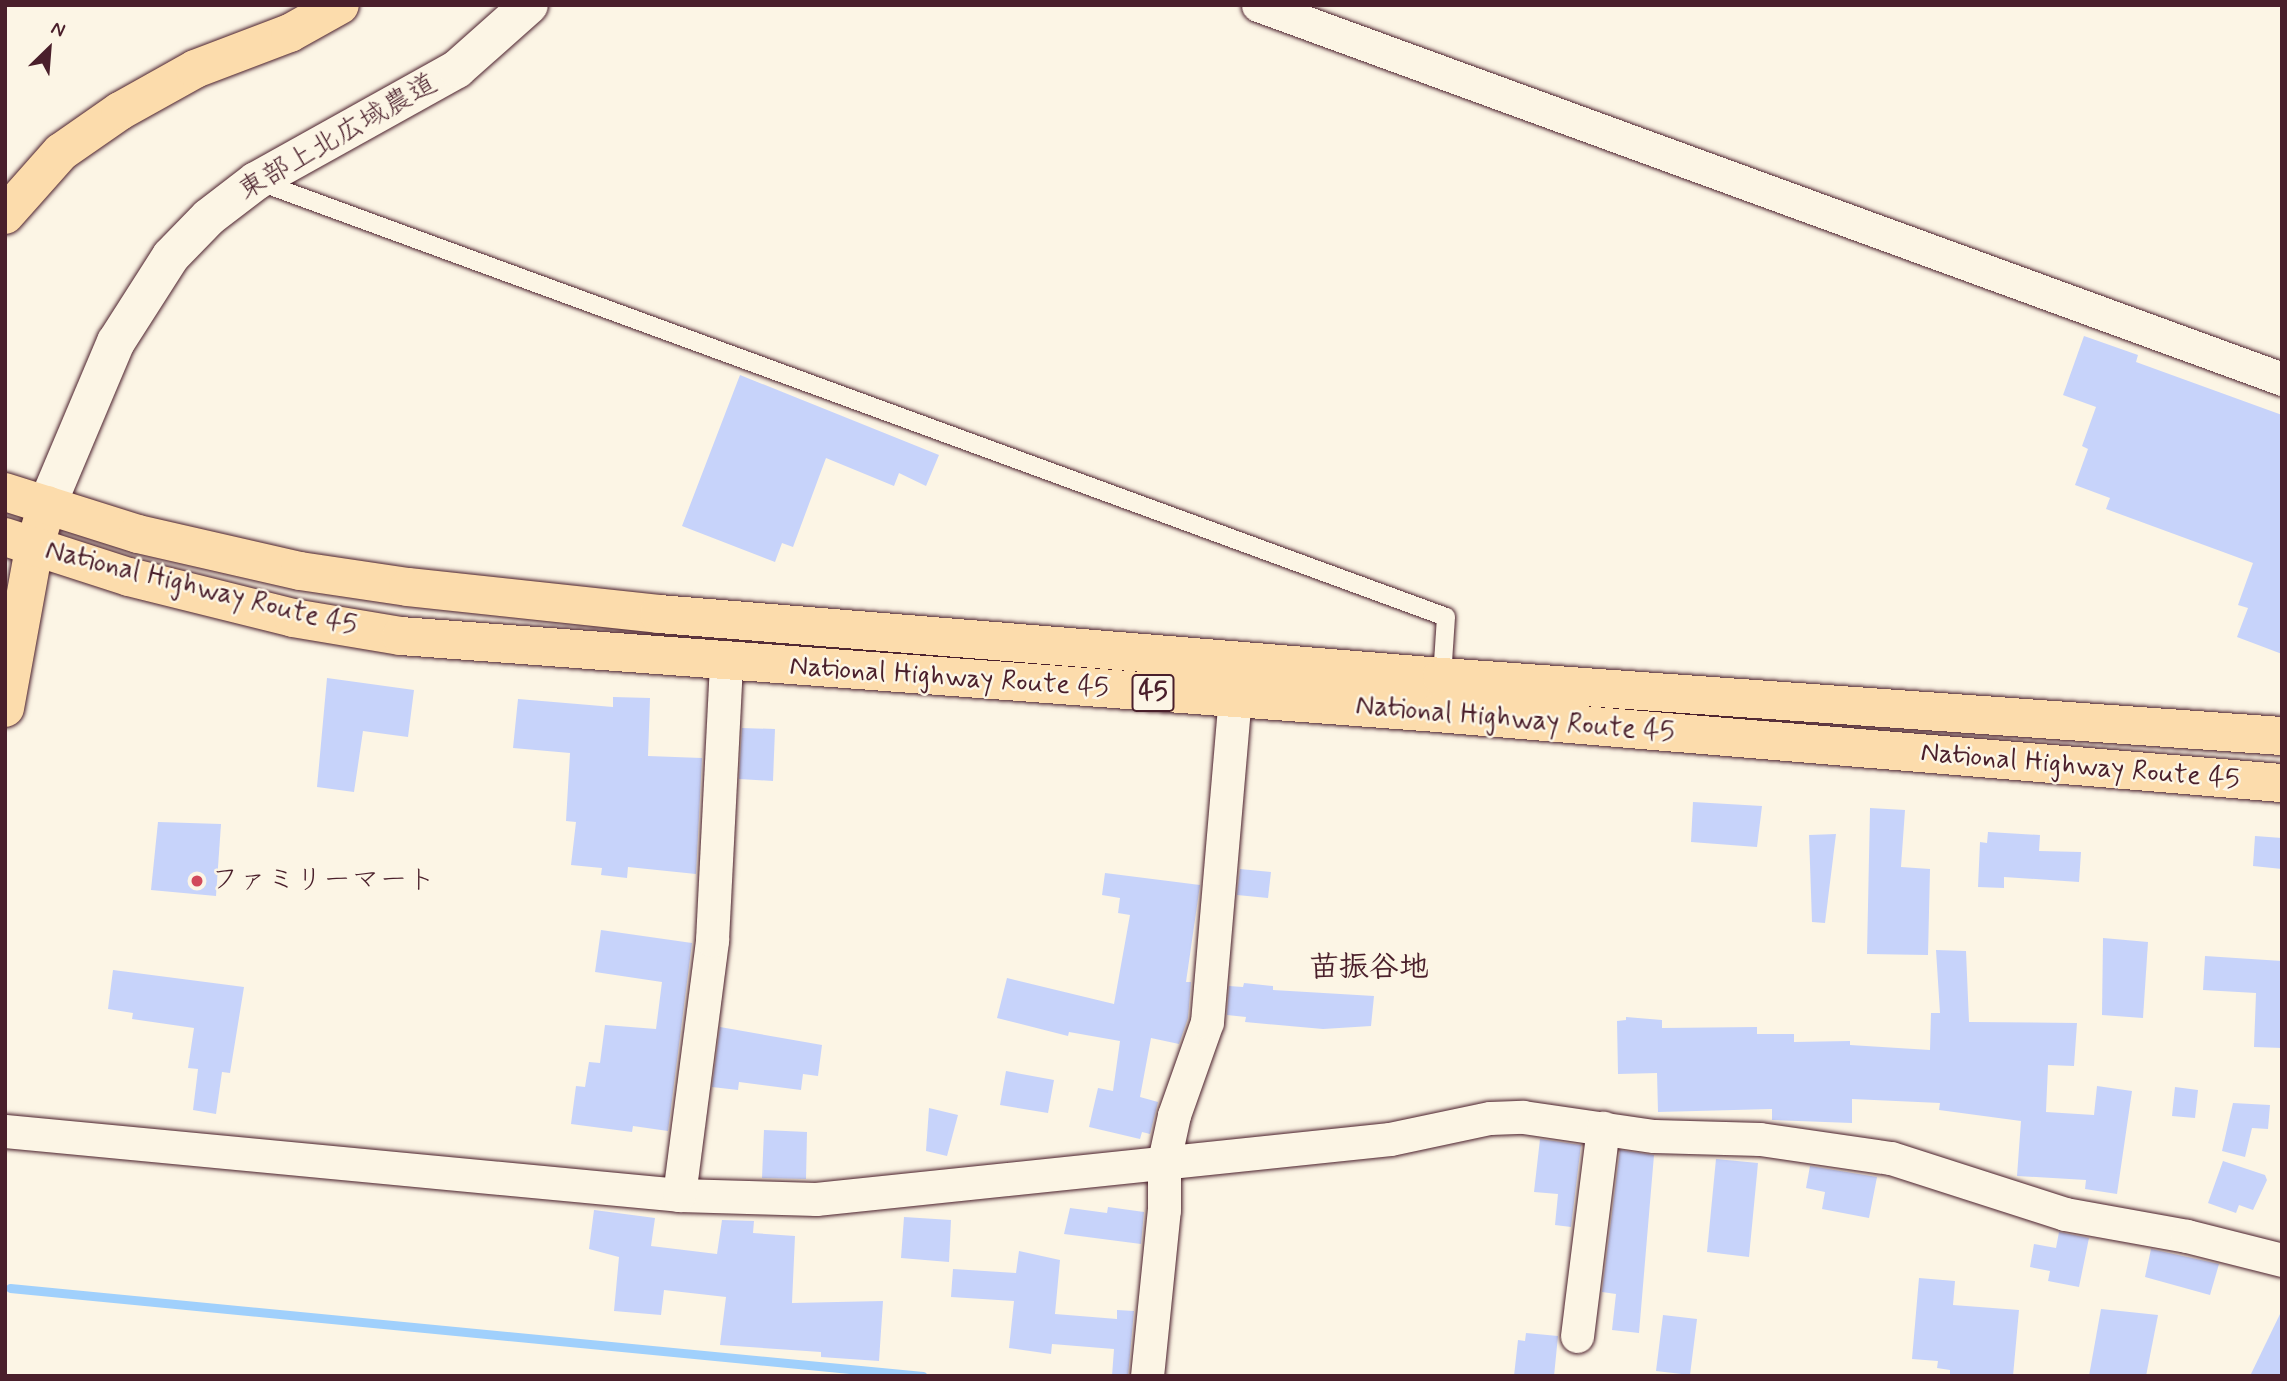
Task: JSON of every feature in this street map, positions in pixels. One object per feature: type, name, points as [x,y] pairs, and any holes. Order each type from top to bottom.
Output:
[{"type":"main road","points":[[5,215],[61,152],[120,111],[195,69],[290,33],[340,5]]},
{"type":"main road","name":"National Highway Route 45","points":[[5,492],[138,534],[273,565],[408,587],[659,614],[1442,677],[2282,736]]},
{"type":"main road","points":[[5,708],[20,542],[47,505]]},
{"type":"main road","name":"National Highway Route 45","points":[[20,542],[293,618],[401,636],[1235,698],[2282,783]]},
{"type":"street","name":"東部上北広域農道","points":[[47,505],[116,342],[171,256],[209,217],[256,181],[457,69],[529,5]]},
{"type":"street","points":[[1258,5],[2282,379]]},
{"type":"street","points":[[679,1195],[712,940],[726,662]]},
{"type":"street","points":[[1147,1376],[1164,1210],[1164,1161],[1174,1115],[1207,1022],[1235,698]]},
{"type":"street","points":[[5,1131],[679,1195],[816,1199],[1390,1139],[1490,1118],[1523,1117],[1654,1136],[1760,1139],[1891,1158],[2065,1214],[2187,1236],[2282,1260]]},
{"type":"street","points":[[1577,1336],[1603,1128]]},
{"type":"lane","points":[[256,181],[1446,617],[1442,677]]},
{"type":"building","points":[[2084,336],[2138,355],[2136,362],[2282,415],[2282,654],[2237,637],[2248,608],[2238,605],[2253,563],[2106,509],[2110,498],[2075,485],[2088,449],[2082,446],[2096,407],[2063,395]]},
{"type":"building","points":[[740,375],[939,455],[926,486],[899,473],[894,486],[826,458],[793,547],[782,543],[775,562],[682,526]]},
{"type":"building","points":[[327,678],[414,690],[408,737],[363,731],[354,792],[317,787]]},
{"type":"building","points":[[613,697],[650,698],[648,756],[702,758],[696,874],[628,867],[627,878],[601,875],[602,868],[571,865],[576,822],[566,821],[570,753],[513,748],[518,699],[613,707]]},
{"type":"building","points":[[742,728],[775,729],[773,781],[739,779]]},
{"type":"building","points":[[1693,802],[1762,806],[1757,847],[1691,842]]},
{"type":"building","points":[[1870,808],[1905,810],[1901,867],[1930,869],[1928,955],[1867,954]]},
{"type":"building","points":[[158,822],[221,824],[216,896],[151,890]]},
{"type":"building","points":[[1988,832],[2040,835],[2039,851],[2081,852],[2079,882],[2004,877],[2004,888],[1978,887],[1980,842],[1987,843]]},
{"type":"building","points":[[1836,834],[1825,923],[1812,922],[1809,835]]},
{"type":"building","points":[[2255,836],[2282,838],[2282,869],[2253,866]]},
{"type":"building","points":[[1240,869],[1271,872],[1268,898],[1237,895]]},
{"type":"building","points":[[1105,873],[1200,885],[1186,982],[1191,982],[1188,1018],[1179,1044],[1151,1038],[1140,1097],[1158,1102],[1150,1134],[1142,1132],[1140,1139],[1089,1127],[1098,1088],[1113,1091],[1120,1041],[1069,1032],[1068,1036],[997,1018],[1007,978],[1114,1004],[1130,915],[1118,913],[1120,898],[1102,895]]},
{"type":"building","points":[[601,930],[692,943],[668,1131],[633,1126],[632,1132],[571,1124],[576,1086],[585,1087],[589,1062],[600,1063],[605,1025],[656,1029],[662,982],[595,972]]},
{"type":"building","points":[[2103,938],[2148,942],[2143,1018],[2102,1015]]},
{"type":"building","points":[[1936,950],[1966,951],[1969,1022],[2077,1023],[2074,1066],[2048,1065],[2046,1112],[2094,1115],[2097,1086],[2132,1091],[2117,1194],[2085,1189],[2086,1180],[2017,1176],[2021,1121],[1939,1110],[1940,1103],[1852,1099],[1852,1123],[1772,1120],[1772,1109],[1658,1112],[1657,1073],[1618,1074],[1617,1021],[1626,1020],[1626,1017],[1662,1020],[1662,1028],[1757,1027],[1757,1034],[1794,1034],[1794,1042],[1850,1041],[1850,1045],[1930,1050],[1931,1013],[1940,1013]]},
{"type":"building","points":[[2205,956],[2282,961],[2282,1048],[2254,1047],[2256,993],[2203,990]]},
{"type":"building","points":[[113,970],[244,987],[230,1073],[222,1072],[216,1114],[193,1110],[198,1069],[188,1068],[194,1028],[132,1019],[133,1013],[108,1009]]},
{"type":"building","points":[[1244,983],[1273,986],[1273,990],[1374,996],[1371,1026],[1323,1029],[1245,1022],[1246,1017],[1227,1015],[1229,986],[1243,987]]},
{"type":"building","points":[[720,1027],[822,1045],[818,1076],[803,1074],[801,1090],[739,1082],[738,1090],[712,1087]]},
{"type":"building","points":[[1006,1071],[1054,1080],[1048,1113],[1000,1105]]},
{"type":"building","points":[[2175,1087],[2198,1090],[2195,1118],[2172,1116]]},
{"type":"building","points":[[2233,1103],[2270,1105],[2268,1129],[2252,1128],[2245,1157],[2222,1151]]},
{"type":"building","points":[[929,1108],[958,1115],[947,1156],[926,1151]]},
{"type":"building","points":[[764,1130],[807,1132],[806,1179],[762,1178]]},
{"type":"building","points":[[1540,1139],[1581,1145],[1571,1227],[1555,1225],[1558,1194],[1534,1192]]},
{"type":"building","points":[[1620,1150],[1654,1155],[1639,1333],[1612,1330],[1616,1294],[1602,1292]]},
{"type":"building","points":[[1716,1159],[1758,1163],[1749,1257],[1707,1252]]},
{"type":"building","points":[[2223,1161],[2265,1175],[2267,1180],[2253,1210],[2239,1205],[2236,1213],[2208,1203]]},
{"type":"building","points":[[1810,1166],[1877,1177],[1869,1218],[1822,1209],[1825,1192],[1806,1188]]},
{"type":"building","points":[[1108,1207],[1144,1212],[1141,1244],[1064,1234],[1070,1208],[1107,1213]]},
{"type":"building","points":[[594,1210],[655,1218],[651,1246],[717,1254],[722,1220],[754,1221],[753,1233],[795,1236],[792,1303],[883,1301],[879,1361],[821,1357],[821,1352],[720,1345],[726,1297],[664,1290],[661,1315],[614,1311],[619,1257],[589,1249]]},
{"type":"building","points":[[904,1217],[951,1220],[949,1262],[901,1258]]},
{"type":"building","points":[[2059,1232],[2089,1238],[2079,1287],[2048,1281],[2050,1271],[2030,1267],[2034,1244],[2056,1248]]},
{"type":"building","points":[[2151,1249],[2219,1264],[2210,1295],[2145,1277]]},
{"type":"building","points":[[1019,1251],[1060,1260],[1055,1314],[1117,1319],[1117,1310],[1134,1311],[1128,1376],[1112,1376],[1114,1349],[1052,1344],[1051,1354],[1009,1348],[1014,1301],[951,1297],[953,1269],[1016,1273]]},
{"type":"building","points":[[1919,1278],[1955,1281],[1953,1305],[2019,1310],[2013,1376],[1950,1376],[1950,1370],[1937,1368],[1938,1361],[1912,1359]]},
{"type":"building","points":[[2101,1309],[2158,1315],[2146,1376],[2089,1376]]},
{"type":"building","points":[[2282,1310],[2282,1376],[2250,1376]]},
{"type":"building","points":[[1663,1315],[1697,1319],[1690,1375],[1656,1371]]},
{"type":"building","points":[[1526,1333],[1558,1336],[1554,1376],[1514,1376],[1518,1340],[1525,1341]]},
{"type":"waterway","points":[[10,1288],[923,1376]]},
{"type":"place","name":"ファミリーマート","points":[[197,881]]},
{"type":"district","name":"苗振谷地","points":[[1369,968]]}]
